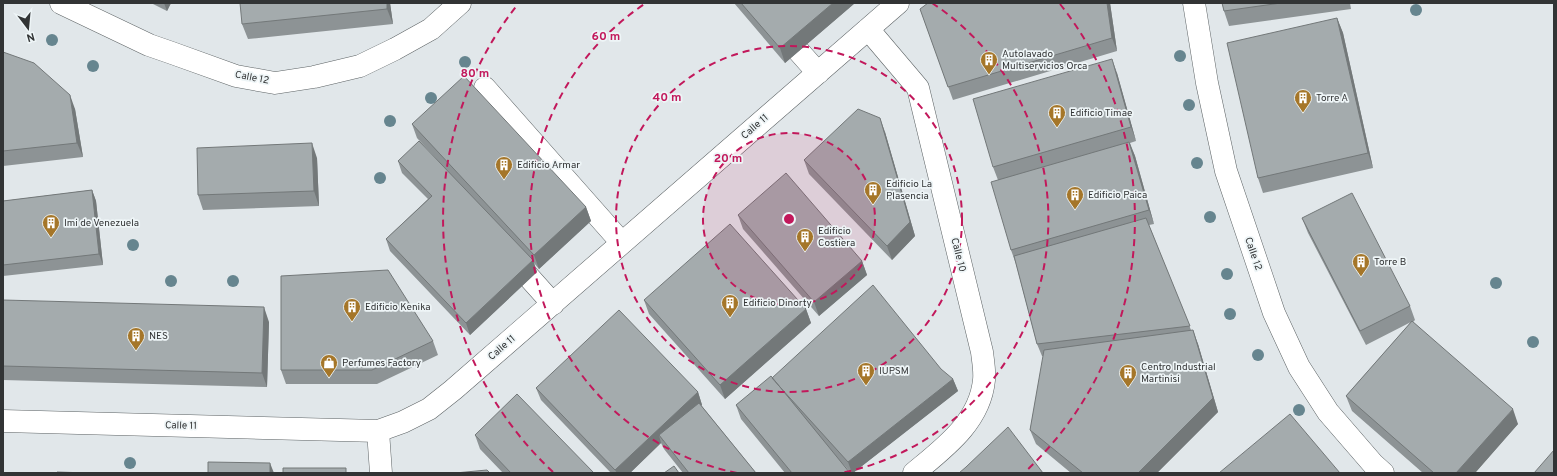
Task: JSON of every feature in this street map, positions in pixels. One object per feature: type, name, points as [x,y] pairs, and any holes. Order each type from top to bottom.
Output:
[{"type":"street","name":"Calle 12","points":[[61,3],[149,45],[236,76],[275,83],[314,78],[360,66],[431,29],[460,3]]},
{"type":"street","points":[[756,3],[818,73]]},
{"type":"street","name":"Calle 11","points":[[3,421],[378,431],[403,422],[429,409],[453,390],[898,3]]},
{"type":"street","name":"Calle 12","points":[[1194,3],[1207,83],[1226,171],[1274,313],[1299,367],[1328,412],[1373,464],[1383,473]]},
{"type":"street","name":"Calle 10","points":[[868,30],[918,88],[982,359],[984,379],[979,403],[953,441],[914,473]]},
{"type":"street","points":[[485,88],[622,243]]},
{"type":"street","points":[[495,239],[553,304]]},
{"type":"street","points":[[378,431],[381,473]]},
{"type":"building","points":[[240,3],[387,3],[387,9],[242,24]]},
{"type":"building","points":[[741,3],[833,3],[780,48]]},
{"type":"building","name":"Autolavado Multiservicios Orca","points":[[928,3],[1107,3],[1112,38],[948,87],[920,9]]},
{"type":"building","points":[[1222,3],[1281,3],[1224,11]]},
{"type":"building","name":"Torre A","points":[[1337,18],[1368,153],[1258,178],[1227,43]]},
{"type":"building","points":[[3,52],[34,63],[70,95],[77,143],[3,151]]},
{"type":"building","name":"Edificio Timae","points":[[1112,59],[1131,127],[993,167],[973,99]]},
{"type":"building","name":"Edificio Armar","points":[[464,76],[586,207],[534,255],[412,124]]},
{"type":"building","name":"Edificio La Plasencia","points":[[858,109],[880,118],[910,222],[887,246],[804,160]]},
{"type":"building","points":[[419,141],[533,260],[466,323],[386,239],[432,196],[398,161]]},
{"type":"building","name":"Edificio Paica","points":[[1129,142],[1149,210],[1011,250],[991,182]]},
{"type":"building","points":[[312,143],[314,191],[198,195],[197,148]]},
{"type":"building","name":"Edificio Costiera","points":[[786,173],[862,261],[814,302],[738,215]]},
{"type":"building","name":"Imi de Venezuela","points":[[92,190],[99,254],[3,265],[3,201]]},
{"type":"building","name":"Torre B","points":[[1352,193],[1410,306],[1360,331],[1302,218]]},
{"type":"building","points":[[1146,218],[1190,326],[1037,344],[1014,256]]},
{"type":"building","name":"Edificio Dinorty","points":[[730,224],[806,309],[720,385],[644,300]]},
{"type":"building","name":"Edificio Kenika","points":[[388,270],[433,341],[372,370],[281,370],[281,276]]},
{"type":"building","name":"IUPSM","points":[[873,285],[941,369],[953,379],[848,462],[772,378]]},
{"type":"building","name":"NES","points":[[3,300],[264,307],[262,373],[3,366]]},
{"type":"building","points":[[619,310],[698,392],[615,470],[536,388]]},
{"type":"building","points":[[1412,321],[1513,409],[1456,473],[1434,473],[1346,396]]},
{"type":"building","name":"Centro Industrial Martinisi","points":[[1193,330],[1213,398],[1138,473],[1083,473],[1030,430],[1044,350]]},
{"type":"building","points":[[771,376],[850,473],[792,473],[736,405]]},
{"type":"building","points":[[517,394],[594,473],[511,473],[475,435]]},
{"type":"building","points":[[699,403],[756,473],[689,473],[659,435]]},
{"type":"building","points":[[1290,414],[1340,473],[1219,473]]},
{"type":"building","points":[[1008,427],[1043,473],[959,473],[966,467]]},
{"type":"building","points":[[1554,450],[1554,473],[1534,473]]},
{"type":"building","points":[[208,462],[270,463],[270,473],[208,473]]},
{"type":"building","points":[[674,466],[679,473],[664,473]]},
{"type":"building","points":[[283,468],[346,468],[346,473],[283,473]]},
{"type":"building","points":[[487,470],[490,473],[455,473]]},
{"type":"building","points":[[57,472],[88,473],[57,473]]},
{"type":"place","name":"Autolavado Multiservicios Orca","points":[[989,75]]},
{"type":"place","name":"Torre A","points":[[1303,113]]},
{"type":"place","name":"Edificio Timae","points":[[1057,128]]},
{"type":"place","name":"Edificio Armar","points":[[504,180]]},
{"type":"place","name":"Edificio La Plasencia","points":[[873,205]]},
{"type":"place","name":"Edificio Paica","points":[[1075,210]]},
{"type":"place","name":"Imi de Venezuela","points":[[51,238]]},
{"type":"place","name":"Edificio Costiera","points":[[805,252]]},
{"type":"place","name":"Torre B","points":[[1361,277]]},
{"type":"place","name":"Edificio Dinorty","points":[[730,318]]},
{"type":"place","name":"Edificio Kenika","points":[[352,322]]},
{"type":"place","name":"NES","points":[[136,351]]},
{"type":"place","name":"Perfumes Factory","points":[[329,378]]},
{"type":"place","name":"IUPSM","points":[[866,386]]},
{"type":"place","name":"Centro Industrial Martinisi","points":[[1128,388]]}]
